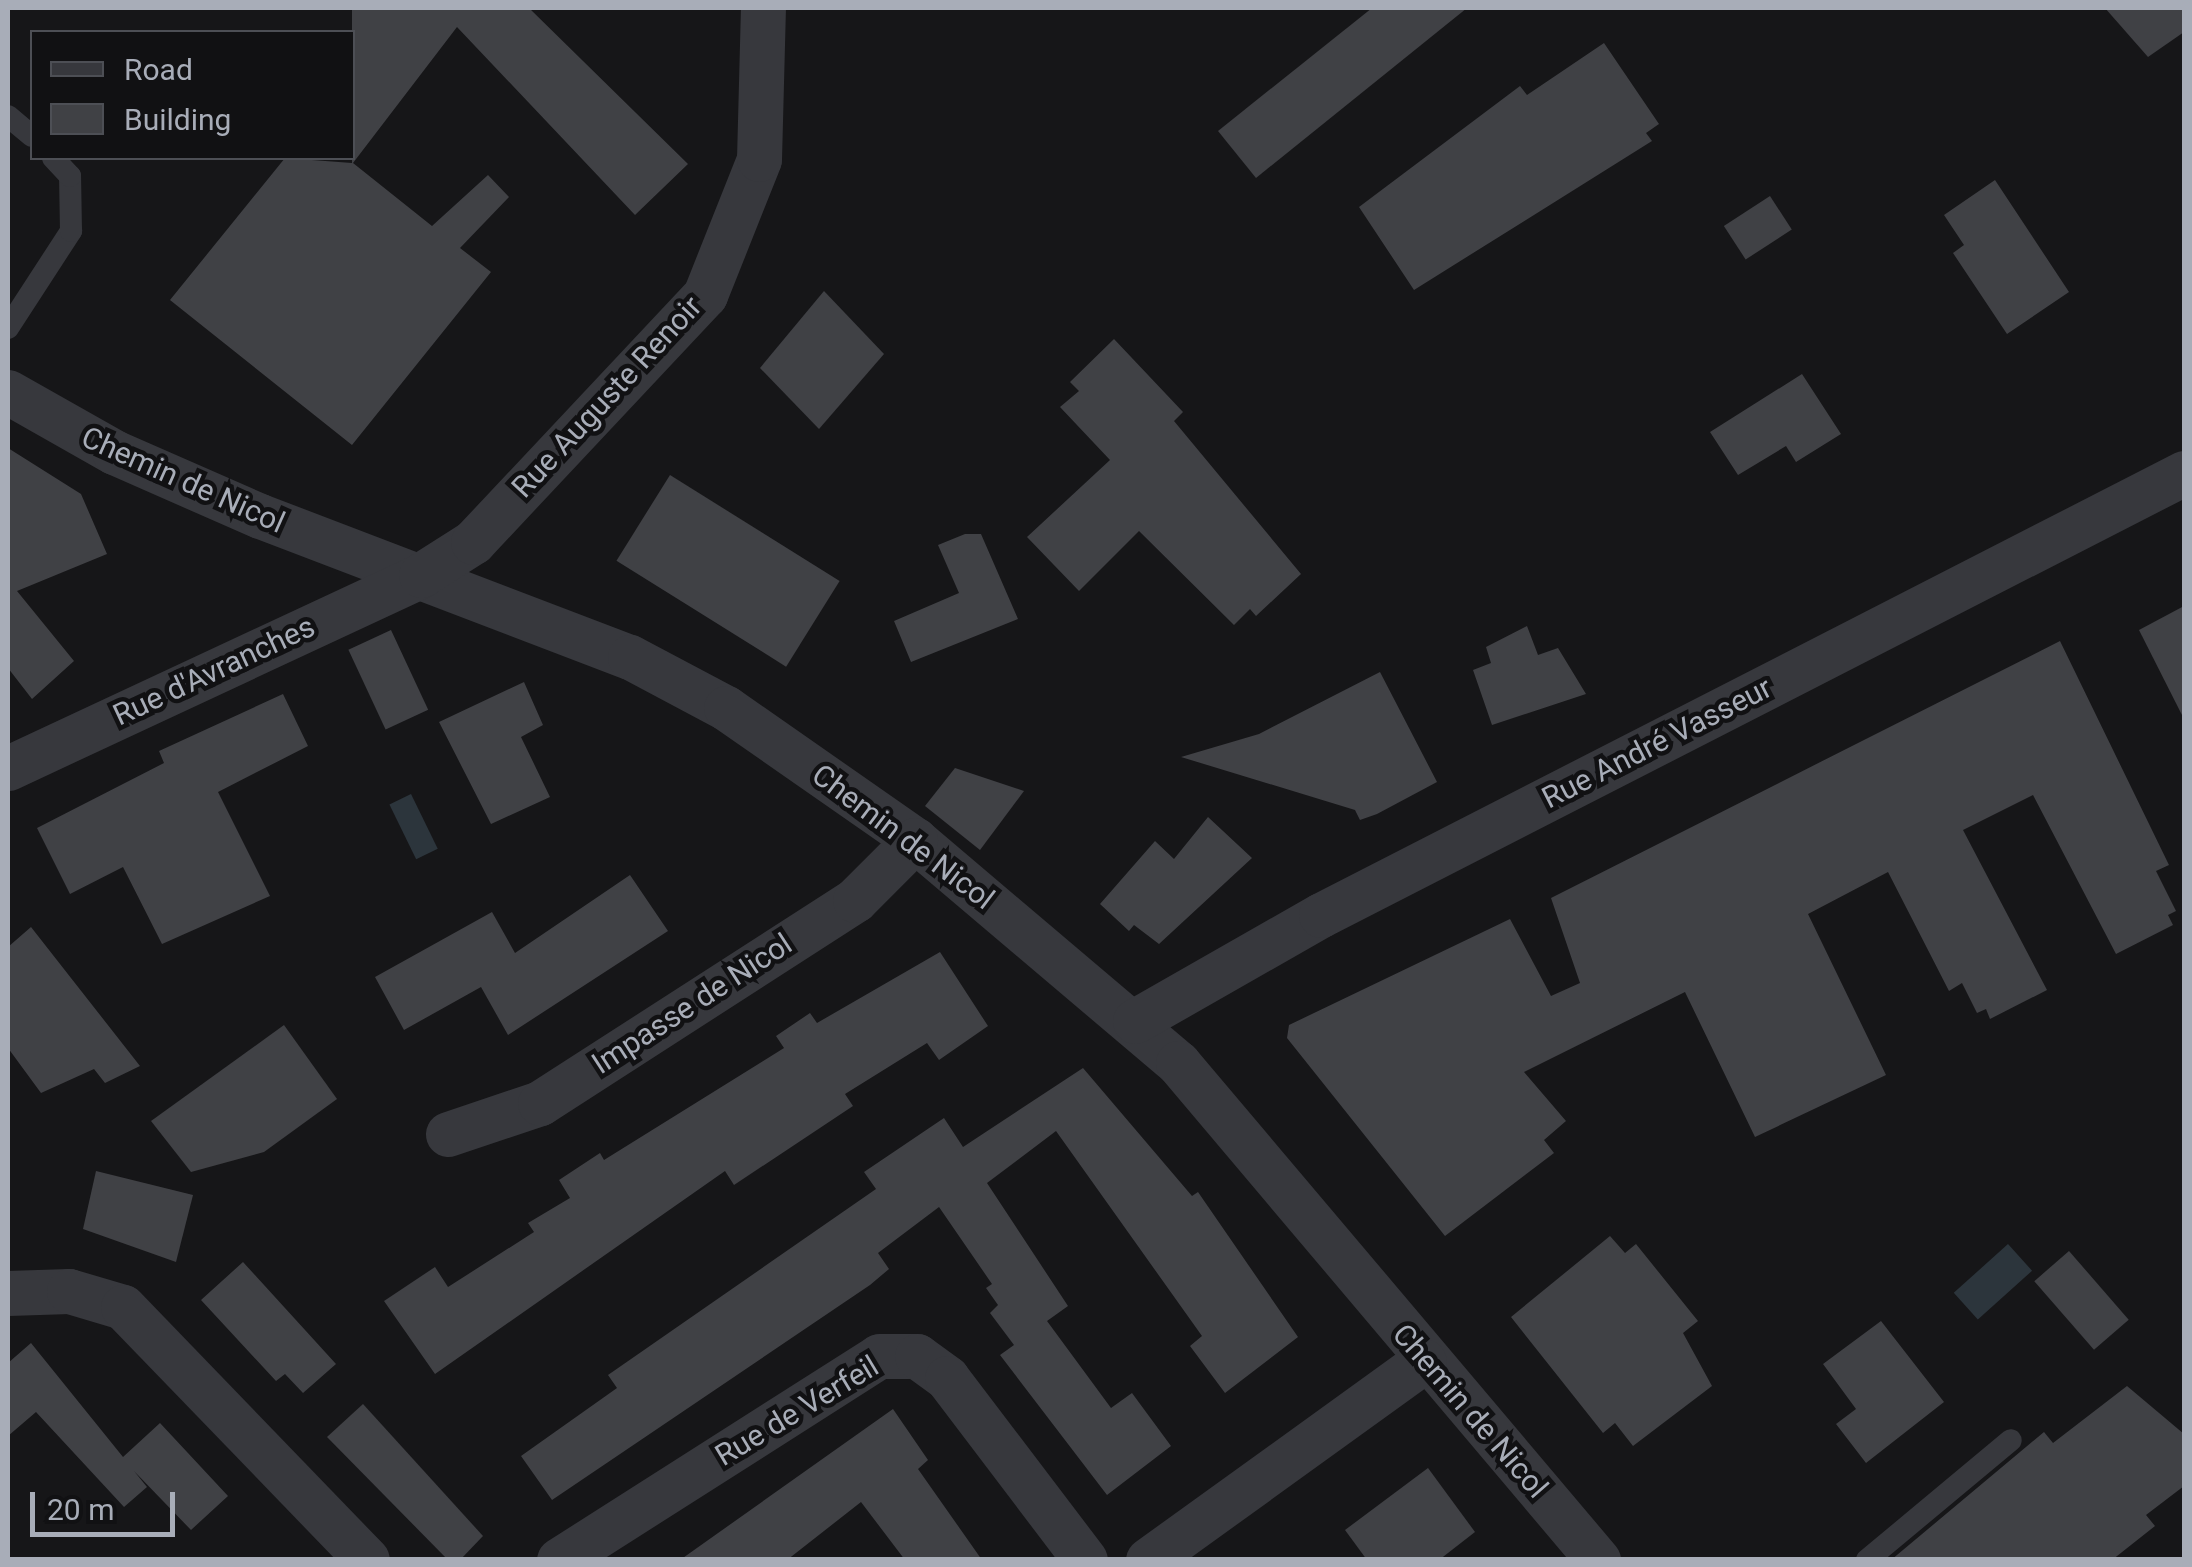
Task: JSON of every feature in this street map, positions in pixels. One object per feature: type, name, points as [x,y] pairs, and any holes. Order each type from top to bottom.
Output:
[{"type":"street","name":"Rue Auguste Renoir","points":[[421,576],[473,542],[704,295],[759,158],[763,8]]},
{"type":"street","name":"Chemin de Nicol","points":[[8,392],[114,452],[421,576],[527,611],[726,708],[916,840],[1135,1022],[1598,1560]]},
{"type":"street","name":"Rue André Vasseur","points":[[1135,1022],[1320,915],[2184,473]]},
{"type":"street","name":"Rue d'Avranches","points":[[8,768],[421,576]]},
{"type":"street","name":"Impasse de Nicol","points":[[448,1134],[540,1102],[855,900],[916,840]]},
{"type":"street","points":[[8,1293],[69,1292],[123,1307],[367,1560]]},
{"type":"street","name":"Rue de Verfeil","points":[[559,1560],[879,1356],[917,1356],[947,1378],[1085,1560]]},
{"type":"street","points":[[1148,1560],[1424,1361]]},
{"type":"lane","points":[[8,116],[30,134]]},
{"type":"lane","points":[[8,328],[71,231],[70,176],[54,160]]},
{"type":"lane","points":[[1868,1560],[2012,1440]]},
{"type":"shaded area","points":[[411,794],[438,849],[416,859],[389,805]]},
{"type":"shaded area","points":[[2008,1244],[2032,1271],[1978,1320],[1954,1293]]},
{"type":"building","points":[[352,8],[529,8],[688,164],[635,215],[457,27],[353,163],[432,226],[488,175],[509,197],[460,248],[491,272],[352,445],[170,300],[283,160],[352,163],[355,160]]},
{"type":"building","points":[[1372,8],[1467,8],[1256,178],[1218,131]]},
{"type":"building","points":[[2105,8],[2184,8],[2184,32],[2148,57]]},
{"type":"building","points":[[1604,43],[1659,124],[1646,133],[1652,141],[1414,290],[1359,207],[1520,86],[1527,95]]},
{"type":"building","points":[[1995,180],[2069,292],[2007,334],[1953,253],[1964,245],[1944,215]]},
{"type":"building","points":[[1770,196],[1792,230],[1746,260],[1724,226]]},
{"type":"building","points":[[824,291],[884,354],[819,429],[760,368]]},
{"type":"building","points":[[1114,339],[1183,412],[1174,421],[1301,574],[1256,616],[1250,609],[1234,625],[1139,531],[1079,591],[1027,537],[1110,460],[1060,407],[1079,391],[1070,382]]},
{"type":"building","points":[[1802,374],[1841,434],[1796,462],[1786,446],[1738,475],[1710,432]]},
{"type":"building","points":[[8,448],[81,494],[107,554],[17,591],[74,661],[32,699],[8,668]]},
{"type":"building","points":[[670,475],[840,581],[786,667],[616,561]]},
{"type":"building","points":[[965,534],[981,534],[1018,619],[911,662],[894,621],[959,593],[938,545]]},
{"type":"building","points":[[2184,606],[2184,719],[2139,630]]},
{"type":"building","points":[[1527,626],[1538,655],[1558,648],[1586,694],[1492,725],[1473,670],[1491,663],[1486,647]]},
{"type":"building","points":[[391,630],[428,710],[386,730],[348,650]]},
{"type":"building","points":[[2060,641],[2169,865],[2156,871],[2176,911],[2168,915],[2173,925],[2116,954],[2033,795],[1963,830],[2047,990],[1990,1019],[1986,1009],[1977,1013],[1962,983],[1949,991],[1888,872],[1808,914],[1886,1075],[1755,1137],[1685,992],[1524,1072],[1566,1121],[1544,1140],[1554,1153],[1445,1236],[1287,1038],[1289,1025],[1510,919],[1551,996],[1580,983],[1551,898]]},
{"type":"building","points":[[1380,672],[1437,782],[1377,814],[1360,820],[1355,810],[1181,757],[1259,734]]},
{"type":"building","points":[[524,682],[543,725],[521,737],[550,797],[491,824],[439,722]]},
{"type":"building","points":[[283,694],[308,746],[218,792],[270,896],[162,944],[123,867],[70,894],[37,828],[164,763],[159,751]]},
{"type":"building","points":[[955,768],[1024,791],[980,850],[925,806]]},
{"type":"building","points":[[1208,817],[1252,858],[1159,944],[1134,925],[1129,931],[1100,904],[1155,841],[1174,859]]},
{"type":"building","points":[[630,875],[668,931],[508,1035],[481,987],[404,1030],[375,977],[492,912],[515,953]]},
{"type":"building","points":[[31,927],[140,1066],[105,1083],[94,1069],[41,1093],[8,1048],[8,947]]},
{"type":"building","points":[[940,952],[988,1026],[939,1060],[927,1043],[845,1094],[853,1106],[734,1185],[725,1171],[435,1374],[384,1301],[435,1267],[448,1287],[534,1232],[528,1223],[570,1198],[559,1180],[600,1153],[604,1160],[784,1048],[776,1036],[810,1013],[817,1023]]},
{"type":"building","points":[[284,1025],[337,1099],[264,1152],[191,1172],[151,1121]]},
{"type":"building","points":[[1083,1068],[1192,1196],[1198,1192],[1298,1337],[1225,1393],[1190,1346],[1202,1336],[1056,1131],[987,1183],[1068,1306],[1047,1321],[1111,1408],[1132,1393],[1171,1446],[1107,1495],[1000,1355],[1014,1345],[990,1313],[998,1305],[986,1288],[992,1284],[939,1207],[878,1253],[889,1269],[870,1285],[552,1500],[521,1456],[617,1388],[608,1375],[876,1189],[864,1172],[944,1118],[963,1147]]},
{"type":"building","points":[[96,1171],[193,1195],[176,1262],[83,1229]]},
{"type":"building","points":[[1610,1236],[1625,1253],[1636,1244],[1698,1321],[1683,1333],[1712,1386],[1633,1446],[1615,1423],[1603,1433],[1511,1317]]},
{"type":"building","points":[[2069,1251],[2129,1320],[2094,1350],[2034,1281]]},
{"type":"building","points":[[243,1262],[336,1364],[303,1393],[285,1374],[276,1381],[201,1300]]},
{"type":"building","points":[[1881,1321],[1944,1402],[1866,1463],[1836,1424],[1856,1409],[1823,1364]]},
{"type":"building","points":[[31,1343],[123,1457],[160,1423],[228,1496],[191,1530],[134,1471],[147,1487],[124,1507],[36,1412],[8,1436],[8,1363]]},
{"type":"building","points":[[2127,1386],[2184,1434],[2184,1486],[2146,1515],[2155,1526],[2112,1560],[1891,1560],[2044,1432],[2053,1443]]},
{"type":"building","points":[[363,1404],[483,1536],[460,1560],[448,1560],[327,1437]]},
{"type":"building","points":[[893,1409],[928,1460],[918,1469],[982,1560],[905,1560],[861,1502],[787,1560],[680,1560]]},
{"type":"building","points":[[1428,1468],[1475,1532],[1439,1560],[1367,1560],[1345,1530]]}]
